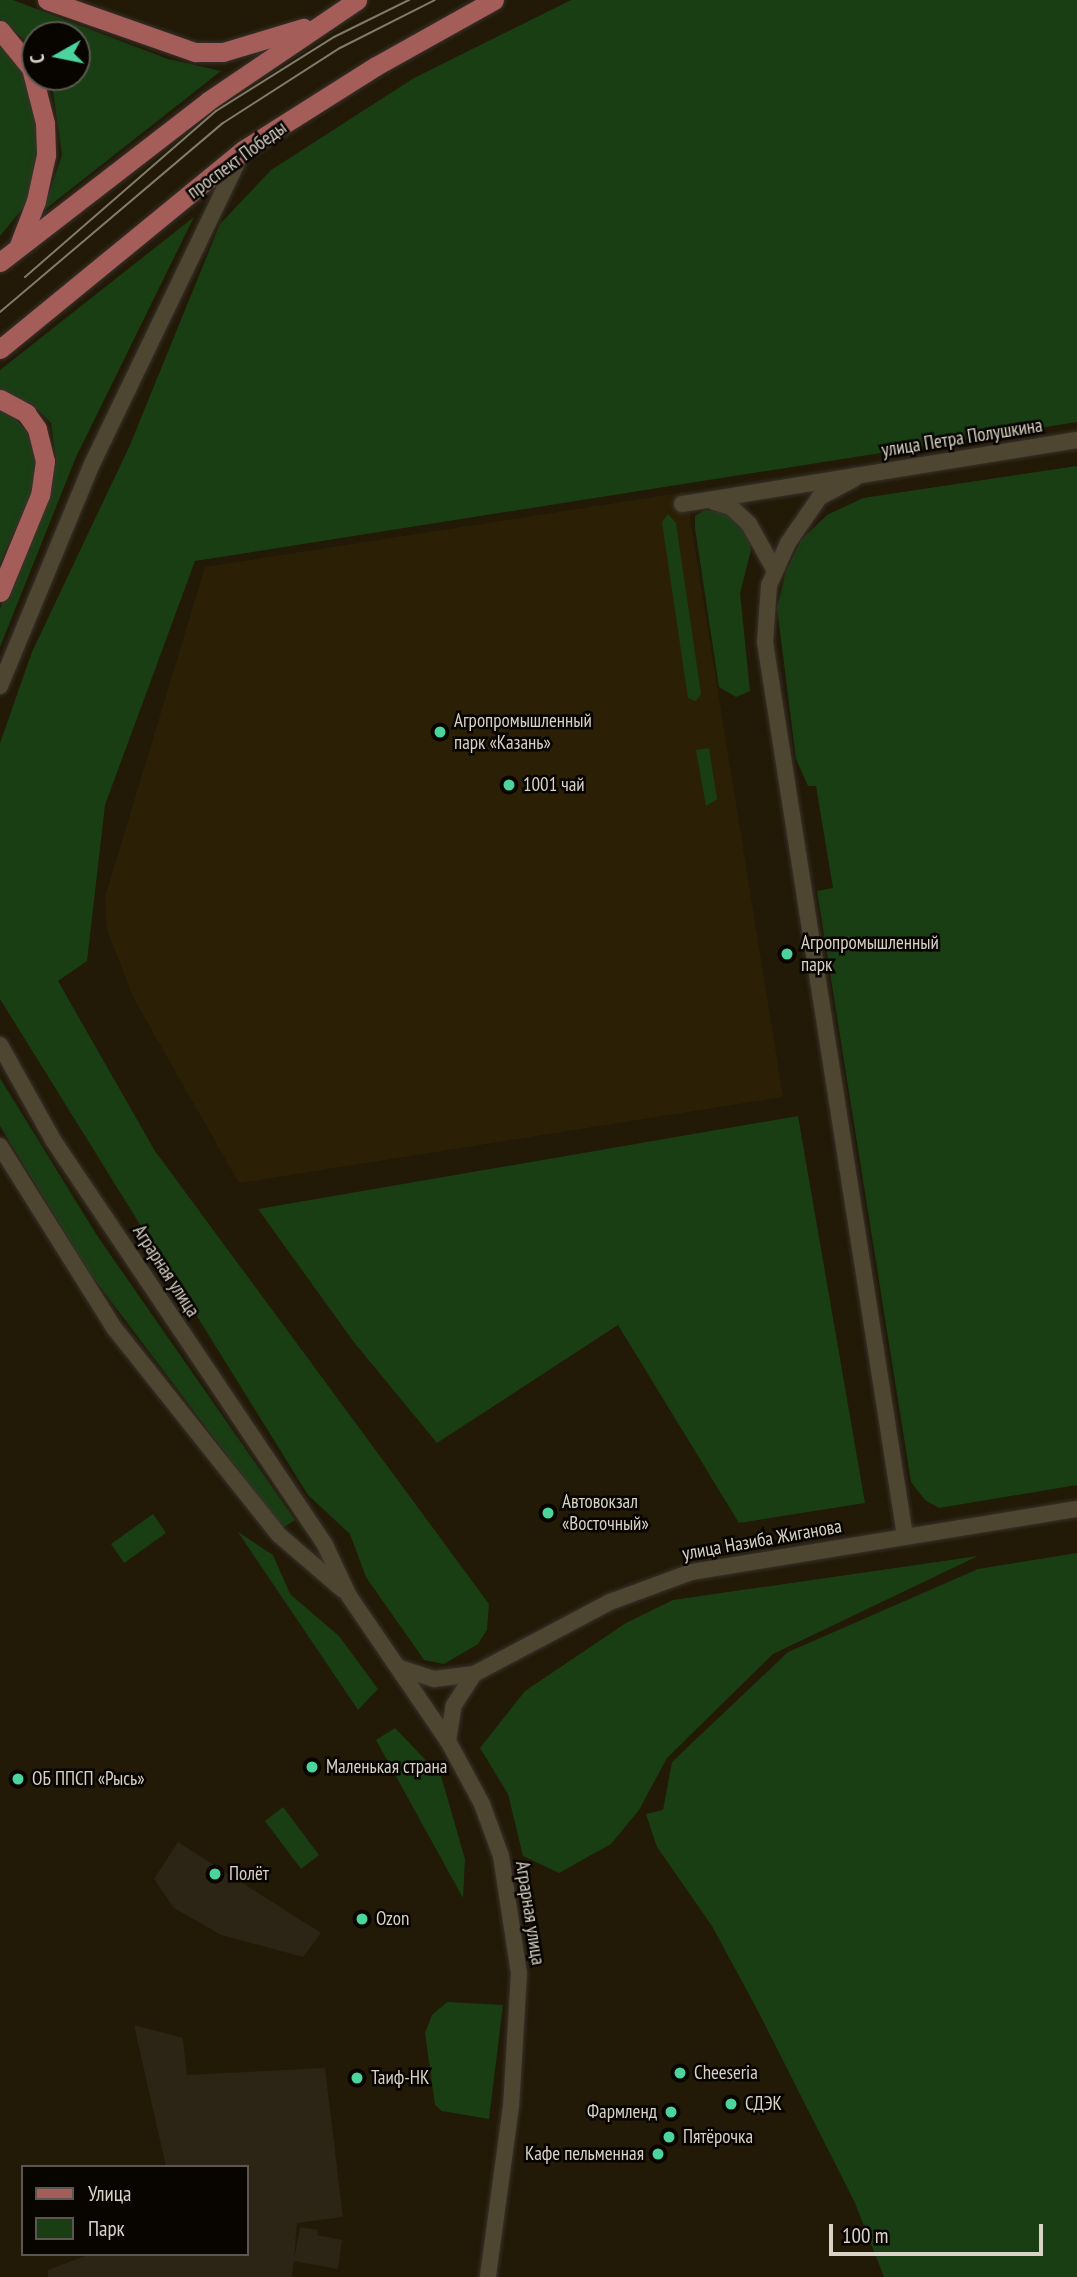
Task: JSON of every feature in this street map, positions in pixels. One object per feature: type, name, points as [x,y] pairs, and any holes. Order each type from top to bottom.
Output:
[{"type":"main road","points":[[47,0],[195,52],[223,52],[317,24]]},
{"type":"main road","points":[[0,262],[19,245],[317,24],[357,0]]},
{"type":"main road","name":"проспект Победы","points":[[0,349],[243,150],[376,66],[494,0]]},
{"type":"main road","points":[[0,30],[31,68],[45,123],[46,155],[39,190],[19,245]]},
{"type":"main road","points":[[0,399],[26,413],[37,429],[46,461],[40,495],[0,592]]},
{"type":"street","points":[[0,686],[92,464],[243,150]]},
{"type":"street","name":"улица Петра Полушкина","points":[[854,479],[892,469],[1077,440]]},
{"type":"street","points":[[681,504],[854,479]]},
{"type":"street","points":[[854,479],[820,498],[788,543],[768,585],[765,642],[773,709],[905,1536]]},
{"type":"street","points":[[712,501],[731,508],[749,524],[775,571]]},
{"type":"street","name":"Аграрная улица","points":[[0,1045],[53,1140],[305,1515],[349,1596],[448,1741],[482,1804],[501,1856],[519,1973],[511,2106],[488,2277]]},
{"type":"street","name":"Аграрная улица","points":[[0,1146],[115,1329],[279,1535],[349,1596]]},
{"type":"street","name":"улица Назиба Жиганова","points":[[400,1668],[434,1679],[474,1674],[529,1643],[654,1584],[691,1573],[1077,1509]]},
{"type":"street","points":[[279,1535],[303,1533],[310,1524],[305,1515]]},
{"type":"street","name":"улица Назиба Жиганова","points":[[448,1741],[454,1705],[474,1674]]},
{"type":"shaded area","name":"Агропромышленный парк «Казань»","points":[[686,492],[783,1097],[239,1183],[134,999],[107,930],[105,897],[205,567]]},
{"type":"shaded area","name":"Полёт","points":[[178,1842],[321,1933],[303,1957],[221,1935],[174,1908],[154,1879]]},
{"type":"shaded area","points":[[134,2025],[183,2038],[187,2075],[325,2068],[343,2217],[297,2223],[294,2260],[300,2227],[318,2230],[317,2235],[342,2240],[338,2269],[294,2261],[292,2277],[48,2277],[48,2270],[85,2256],[248,2256],[248,2165],[166,2165]]},
{"type":"green space","points":[[0,0],[13,0],[68,21],[21,21],[21,36],[0,19]]},
{"type":"green space","points":[[571,0],[1077,0],[1077,422],[195,561],[105,805],[87,961],[58,981],[155,1151],[489,1604],[487,1630],[478,1644],[444,1664],[424,1660],[366,1577],[350,1534],[308,1495],[0,999],[0,743],[32,652],[130,445],[220,224],[271,170],[414,78]]},
{"type":"green space","points":[[91,30],[168,59],[221,71],[43,211],[62,155],[53,92],[91,91]]},
{"type":"green space","points":[[0,37],[21,64],[21,91],[29,91],[42,156],[32,197],[0,236]]},
{"type":"green space","points":[[194,217],[76,457],[0,647],[0,608],[47,498],[56,460],[51,423],[32,404],[0,393],[0,370]]},
{"type":"green space","points":[[6,408],[29,434],[36,461],[32,491],[0,564],[0,409]]},
{"type":"green space","points":[[1077,466],[1077,1485],[939,1508],[925,1500],[911,1482],[817,891],[833,888],[816,786],[808,786],[796,759],[777,608],[786,571],[801,540],[827,515],[863,498]]},
{"type":"green space","points":[[705,510],[727,513],[747,532],[751,550],[740,593],[750,691],[736,697],[719,687],[695,528],[695,516]]},
{"type":"green space","points":[[668,514],[676,523],[701,694],[696,701],[688,698],[662,522]]},
{"type":"green space","points":[[709,748],[717,799],[706,806],[696,750]]},
{"type":"green space","points":[[0,1078],[98,1237],[295,1520],[282,1528],[89,1272],[0,1126]]},
{"type":"green space","points":[[798,1116],[865,1503],[739,1523],[618,1325],[437,1443],[353,1341],[258,1209]]},
{"type":"green space","points":[[153,1514],[166,1533],[124,1563],[111,1544]]},
{"type":"green space","points":[[238,1532],[273,1555],[290,1594],[339,1636],[378,1689],[358,1710]]},
{"type":"green space","points":[[1077,1553],[1077,2277],[884,2277],[855,2203],[759,2013],[712,1926],[657,1847],[646,1814],[663,1810],[672,1762],[788,1652],[978,1569]]},
{"type":"green space","points":[[978,1556],[773,1654],[667,1758],[639,1810],[611,1844],[559,1873],[523,1856],[508,1794],[480,1748],[525,1691],[626,1623],[673,1600]]},
{"type":"green space","points":[[395,1728],[441,1776],[465,1859],[463,1898],[376,1740]]},
{"type":"green space","points":[[283,1807],[319,1855],[301,1869],[265,1821]]},
{"type":"green space","points":[[447,2002],[503,2005],[489,2119],[442,2111],[435,2105],[425,2033],[432,2015]]},
{"type":"tram line","points":[[25,277],[216,111],[334,37],[409,0]]},
{"type":"tram line","points":[[0,312],[223,123],[340,48],[435,0]]},
{"type":"place","name":"Агропромышленный парк «Казань»","points":[[440,732]]},
{"type":"place","name":"1001 чай","points":[[509,785]]},
{"type":"place","name":"Агропромышленный парк","points":[[787,954]]},
{"type":"place","name":"Автовокзал «Восточный»","points":[[548,1513]]},
{"type":"place","name":"Маленькая страна","points":[[312,1767]]},
{"type":"place","name":"ОБ ППСП «Рысь»","points":[[18,1779]]},
{"type":"place","name":"Полёт","points":[[215,1874]]},
{"type":"place","name":"Ozon","points":[[362,1919]]},
{"type":"place","name":"Cheeseria","points":[[680,2073]]},
{"type":"place","name":"Таиф-НК","points":[[357,2078]]},
{"type":"place","name":"СДЭК","points":[[731,2104]]},
{"type":"place","name":"Фармленд","points":[[671,2112]]},
{"type":"place","name":"Пятёрочка","points":[[669,2137]]},
{"type":"place","name":"Кафе пельменная","points":[[658,2154]]}]
